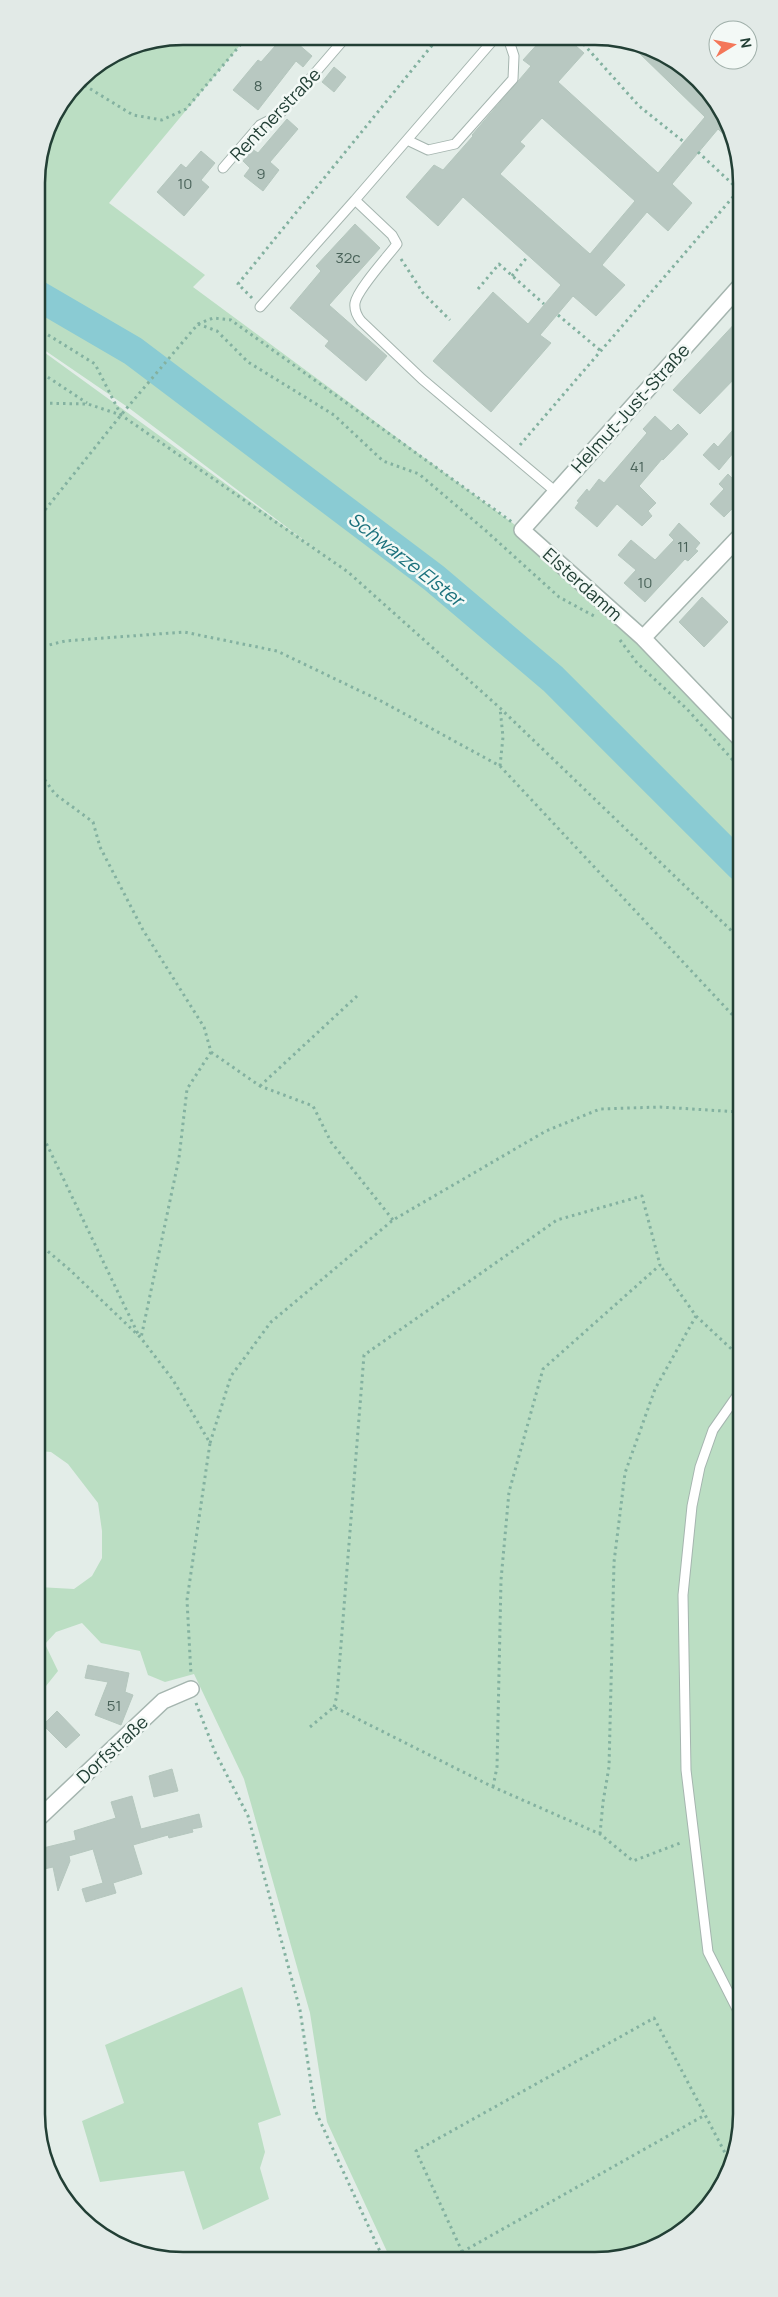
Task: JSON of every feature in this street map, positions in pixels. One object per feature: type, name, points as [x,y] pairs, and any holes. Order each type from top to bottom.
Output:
[{"type":"street","name":"Helmut-Just-Straße","points":[[522,530],[733,294]]},
{"type":"street","name":"Elsterdamm","points":[[522,530],[643,638],[733,732]]},
{"type":"street","points":[[643,638],[733,544]]},
{"type":"street","name":"Dorfstraße","points":[[45,1812],[163,1701],[191,1689]]},
{"type":"lane","name":"Rentnerstraße","points":[[223,168],[260,125],[278,116],[339,45]]},
{"type":"lane","points":[[260,307],[489,45]]},
{"type":"lane","points":[[407,140],[428,150],[454,144],[513,80],[514,56],[510,45]]},
{"type":"lane","points":[[355,200],[396,240],[397,244],[358,295],[355,301],[356,314],[422,379],[556,492]]},
{"type":"lane","points":[[733,1400],[713,1430],[700,1467],[692,1506],[684,1586],[686,1770],[696,1839],[708,1952],[733,2001]]},
{"type":"path","points":[[85,85],[133,115],[162,120],[186,109],[240,45]]},
{"type":"path","points":[[260,307],[238,284],[432,45]]},
{"type":"path","points":[[584,45],[638,106],[684,142]]},
{"type":"path","points":[[698,152],[733,184]]},
{"type":"path","points":[[511,455],[733,197]]},
{"type":"path","points":[[394,248],[423,293],[450,320]]},
{"type":"path","points":[[512,276],[528,256]]},
{"type":"path","points":[[478,289],[499,264],[544,304]]},
{"type":"path","points":[[558,315],[601,351]]},
{"type":"path","points":[[45,510],[121,415],[130,408],[198,324],[213,318],[232,320],[522,530]]},
{"type":"path","points":[[198,324],[217,330],[248,362],[334,415],[383,461],[419,474],[485,530],[559,598],[601,620]]},
{"type":"path","points":[[45,333],[95,364],[121,415]]},
{"type":"path","points":[[45,375],[88,404],[121,415],[348,572],[500,708],[733,932]]},
{"type":"path","points":[[45,403],[88,404]]},
{"type":"path","points":[[45,646],[65,641],[184,632],[277,651],[381,701],[500,766],[733,1016]]},
{"type":"path","points":[[615,632],[637,663],[687,709],[733,760]]},
{"type":"path","points":[[500,708],[503,737],[500,766]]},
{"type":"path","points":[[45,780],[55,794],[93,822],[100,847],[144,930],[204,1027],[211,1052],[260,1086],[313,1106],[331,1142],[393,1220]]},
{"type":"path","points":[[260,1086],[357,996]]},
{"type":"path","points":[[141,1338],[180,1158],[187,1089],[211,1052]]},
{"type":"path","points":[[380,2252],[315,2110],[300,2010],[248,1816],[215,1752],[191,1689],[187,1600],[210,1444],[232,1376],[271,1322],[393,1220],[546,1131],[600,1109],[660,1107],[733,1112]]},
{"type":"path","points":[[45,1140],[141,1338]]},
{"type":"path","points":[[310,1727],[334,1707],[338,1695],[364,1355],[557,1220],[642,1196],[660,1265],[696,1316],[733,1350]]},
{"type":"path","points":[[45,1249],[70,1270],[141,1338],[173,1380],[210,1444]]},
{"type":"path","points":[[493,1787],[497,1768],[501,1580],[509,1492],[543,1369],[660,1265]]},
{"type":"path","points":[[600,1834],[609,1767],[614,1562],[625,1473],[655,1389],[696,1316]]},
{"type":"path","points":[[334,1707],[493,1787],[600,1834],[632,1861],[681,1842],[696,1839]]},
{"type":"path","points":[[705,2115],[462,2252],[416,2151],[654,2018],[726,2155]]},
{"type":"green space","points":[[174,45],[240,45],[109,203],[205,275],[193,287],[522,530],[733,732],[733,2123],[723,2167],[710,2191],[686,2218],[672,2229],[640,2245],[604,2252],[387,2252],[327,2122],[310,2013],[244,1779],[194,1674],[165,1682],[148,1675],[140,1651],[101,1643],[82,1623],[56,1632],[45,1644],[45,1587],[74,1589],[92,1576],[102,1558],[102,1531],[98,1503],[68,1464],[51,1452],[45,1452],[45,353],[317,550],[129,408],[45,350],[45,174],[55,130],[68,106],[85,85],[106,68],[130,55]]},
{"type":"green space","points":[[45,1644],[58,1671],[45,1687]]},
{"type":"green space","points":[[242,1987],[281,2115],[258,2123],[265,2152],[260,2168],[269,2199],[203,2230],[184,2171],[100,2182],[82,2121],[124,2103],[105,2045]]},
{"type":"building","points":[[276,45],[299,45],[312,56],[303,67],[296,61],[258,110],[233,90],[258,60],[261,62]]},
{"type":"building","points":[[537,45],[575,45],[584,53],[558,82],[658,173],[705,117],[637,51],[672,68],[693,85],[715,114],[725,136],[718,129],[672,184],[692,203],[668,231],[647,212],[602,265],[625,285],[596,316],[573,296],[540,335],[551,343],[491,412],[433,361],[493,292],[528,324],[561,285],[463,197],[438,226],[406,197],[434,165],[443,170],[531,66],[523,60]],"holes":[[[542,118],[635,201],[590,254],[500,174],[525,146],[520,142]]]},
{"type":"building","points":[[334,67],[346,77],[334,92],[322,82]]},
{"type":"building","points":[[287,119],[298,129],[270,162],[279,170],[263,191],[244,176],[250,168],[243,161],[252,149],[258,153]]},
{"type":"building","points":[[201,151],[215,163],[201,180],[209,187],[184,216],[157,192],[181,164],[186,168]]},
{"type":"building","points":[[355,224],[380,248],[329,305],[387,356],[366,381],[325,346],[329,341],[290,308],[321,271],[316,266]]},
{"type":"building","points":[[733,325],[733,380],[700,414],[673,390]]},
{"type":"building","points":[[655,416],[671,431],[678,424],[688,434],[662,459],[639,486],[656,503],[648,511],[652,516],[642,526],[617,504],[597,527],[575,508],[579,502],[577,501],[587,489],[589,492],[599,479],[604,483],[647,433],[643,429]]},
{"type":"building","points":[[733,430],[733,453],[719,470],[703,455],[714,443],[718,447]]},
{"type":"building","points":[[728,474],[733,479],[733,508],[724,517],[710,504],[724,489],[719,484]]},
{"type":"building","points":[[679,523],[700,543],[695,549],[698,551],[688,561],[685,559],[645,602],[624,583],[636,570],[618,555],[631,540],[655,560],[674,540],[669,535]]},
{"type":"building","points":[[702,597],[728,622],[704,647],[679,622]]},
{"type":"building","points":[[88,1665],[129,1673],[125,1692],[133,1695],[121,1725],[95,1715],[108,1682],[85,1678]]},
{"type":"building","points":[[57,1711],[80,1735],[66,1748],[45,1727],[45,1723]]},
{"type":"building","points":[[172,1769],[178,1791],[154,1797],[149,1776]]},
{"type":"building","points":[[132,1796],[141,1829],[199,1814],[202,1827],[192,1829],[193,1832],[169,1838],[168,1835],[133,1845],[142,1874],[113,1883],[116,1893],[86,1902],[82,1889],[103,1883],[93,1849],[69,1856],[70,1861],[58,1891],[53,1867],[45,1869],[45,1848],[76,1840],[74,1831],[116,1818],[111,1802]]},
{"type":"waterway","name":"Schwarze Elster","points":[[45,300],[133,351],[434,578],[553,679],[733,859]]}]
